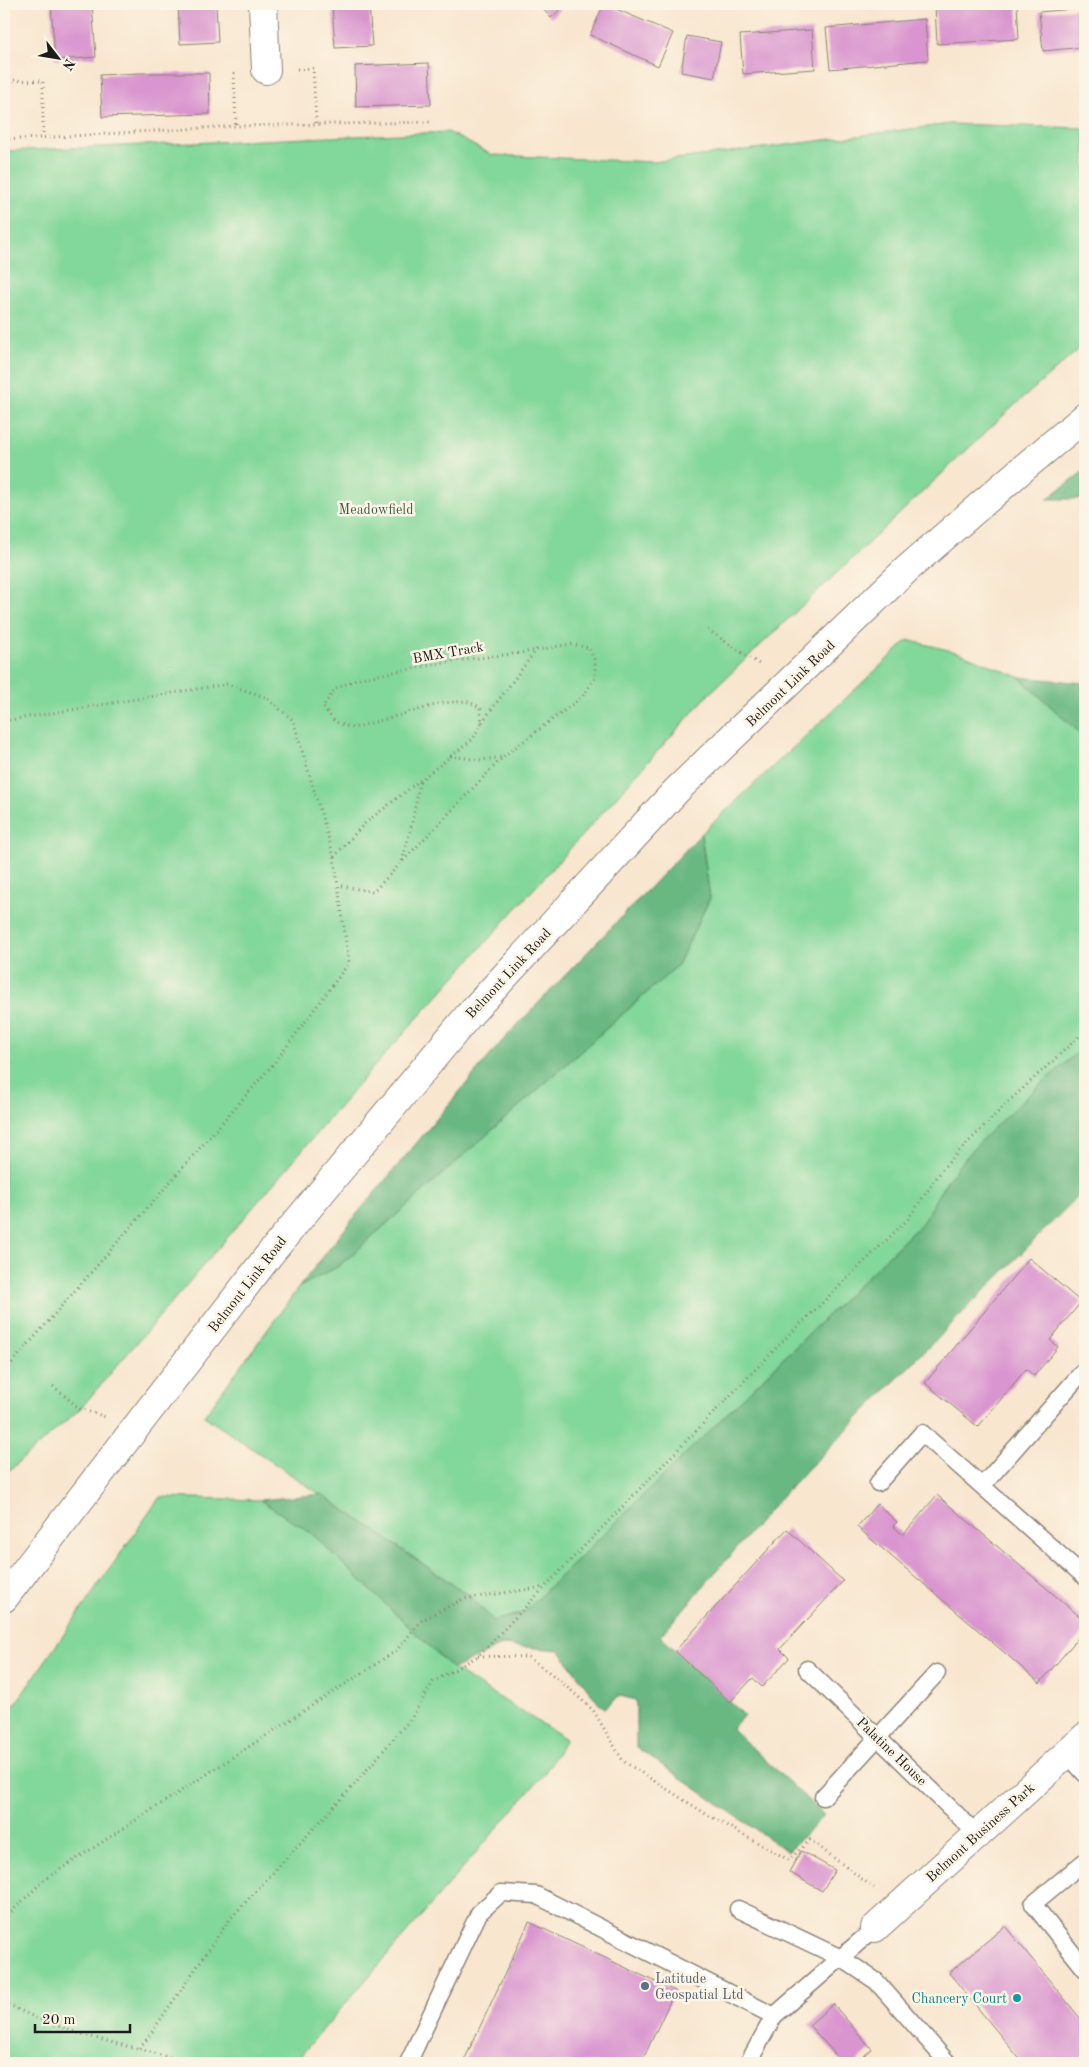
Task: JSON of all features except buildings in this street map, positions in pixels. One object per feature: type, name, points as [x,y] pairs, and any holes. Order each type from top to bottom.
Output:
[{"type":"street","points":[[263,4],[266,70]]},
{"type":"street","name":"Belmont Link Road","points":[[4,1598],[269,1255],[468,1016],[677,790],[907,569],[1085,417]]},
{"type":"street","name":"Belmont Business Park","points":[[875,1928],[1076,1746]]},
{"type":"lane","points":[[982,1486],[1085,1369]]},
{"type":"lane","points":[[878,1483],[922,1433],[1085,1577]]},
{"type":"lane","name":"Palatine House","points":[[807,1669],[978,1834]]},
{"type":"lane","points":[[823,1797],[937,1672]]},
{"type":"lane","points":[[1076,1746],[1085,1774]]},
{"type":"lane","points":[[1085,1861],[1033,1904],[1080,1950],[1085,1969]]},
{"type":"lane","points":[[408,2063],[480,1913],[501,1893],[536,1895],[774,2016]]},
{"type":"lane","points":[[738,1909],[840,1958],[876,1981],[948,2063]]},
{"type":"lane","points":[[748,2063],[774,2016],[875,1928]]},
{"type":"path","points":[[4,80],[43,81],[43,137]]},
{"type":"path","points":[[4,140],[236,126],[430,122]]},
{"type":"path","points":[[708,630],[749,659],[791,682]]},
{"type":"path","name":"BMX Track","points":[[338,885],[373,892],[504,756],[582,697],[595,678],[595,660],[588,648],[571,644],[538,648],[520,653],[453,661],[356,679],[334,690],[323,708],[335,722],[353,728],[443,703],[466,701],[480,708],[482,722]]},
{"type":"path","points":[[334,857],[364,824],[473,739],[482,722],[538,648]]},
{"type":"path","points":[[4,721],[227,684],[265,697],[293,720],[334,857],[349,963],[275,1062],[4,1372]]},
{"type":"path","points":[[450,756],[481,760],[504,756]]},
{"type":"path","points":[[401,862],[412,824],[420,779]]},
{"type":"path","points":[[140,2050],[230,1919],[354,1785],[407,1723],[433,1682],[478,1656],[784,1340],[908,1219],[944,1167],[1006,1104],[1085,1031]]},
{"type":"path","points":[[53,1386],[80,1408],[136,1426]]},
{"type":"path","points":[[4,1919],[44,1880],[396,1651],[422,1620],[463,1599],[545,1586]]},
{"type":"path","points":[[478,1656],[528,1657],[557,1678],[593,1710],[622,1761],[706,1814],[789,1860],[810,1840],[899,1906]]},
{"type":"path","points":[[4,2002],[18,2010],[98,2040],[189,2063]]},
{"type":"green space","name":"Meadowfield","points":[[950,124],[1085,128],[1085,344],[1007,412],[709,694],[371,1070],[80,1409],[4,1475],[4,151],[448,132],[492,155],[653,162]]},
{"type":"green space","points":[[1085,470],[1085,499],[1047,499]]},
{"type":"green space","points":[[908,640],[960,653],[1019,677],[1085,738],[1085,1045],[1006,1116],[976,1146],[951,1176],[922,1223],[523,1613],[494,1621],[469,1595],[204,1416],[299,1287],[339,1266],[678,965],[710,898],[701,834]]},
{"type":"green space","points":[[1019,677],[1085,683],[1085,738]]},
{"type":"green space","points":[[701,834],[710,898],[678,965],[339,1266],[299,1287],[356,1215],[503,1040]]},
{"type":"green space","points":[[1085,1045],[1085,1189],[788,1489],[660,1636],[744,1715],[732,1729],[824,1815],[788,1852],[636,1747],[636,1700],[620,1696],[605,1708],[599,1704],[559,1650],[502,1645],[453,1669],[311,1533],[260,1500],[322,1494],[469,1596],[494,1621],[523,1613],[922,1223],[951,1176],[976,1146],[1006,1116]]},
{"type":"green space","points":[[160,1497],[260,1500],[311,1533],[453,1669],[566,1739],[544,1774],[294,2063],[4,2063],[4,1720]]},
{"type":"place","name":"Latitude Geospatial Ltd","points":[[645,1986]]},
{"type":"place","name":"Chancery Court","points":[[1017,1998]]}]
